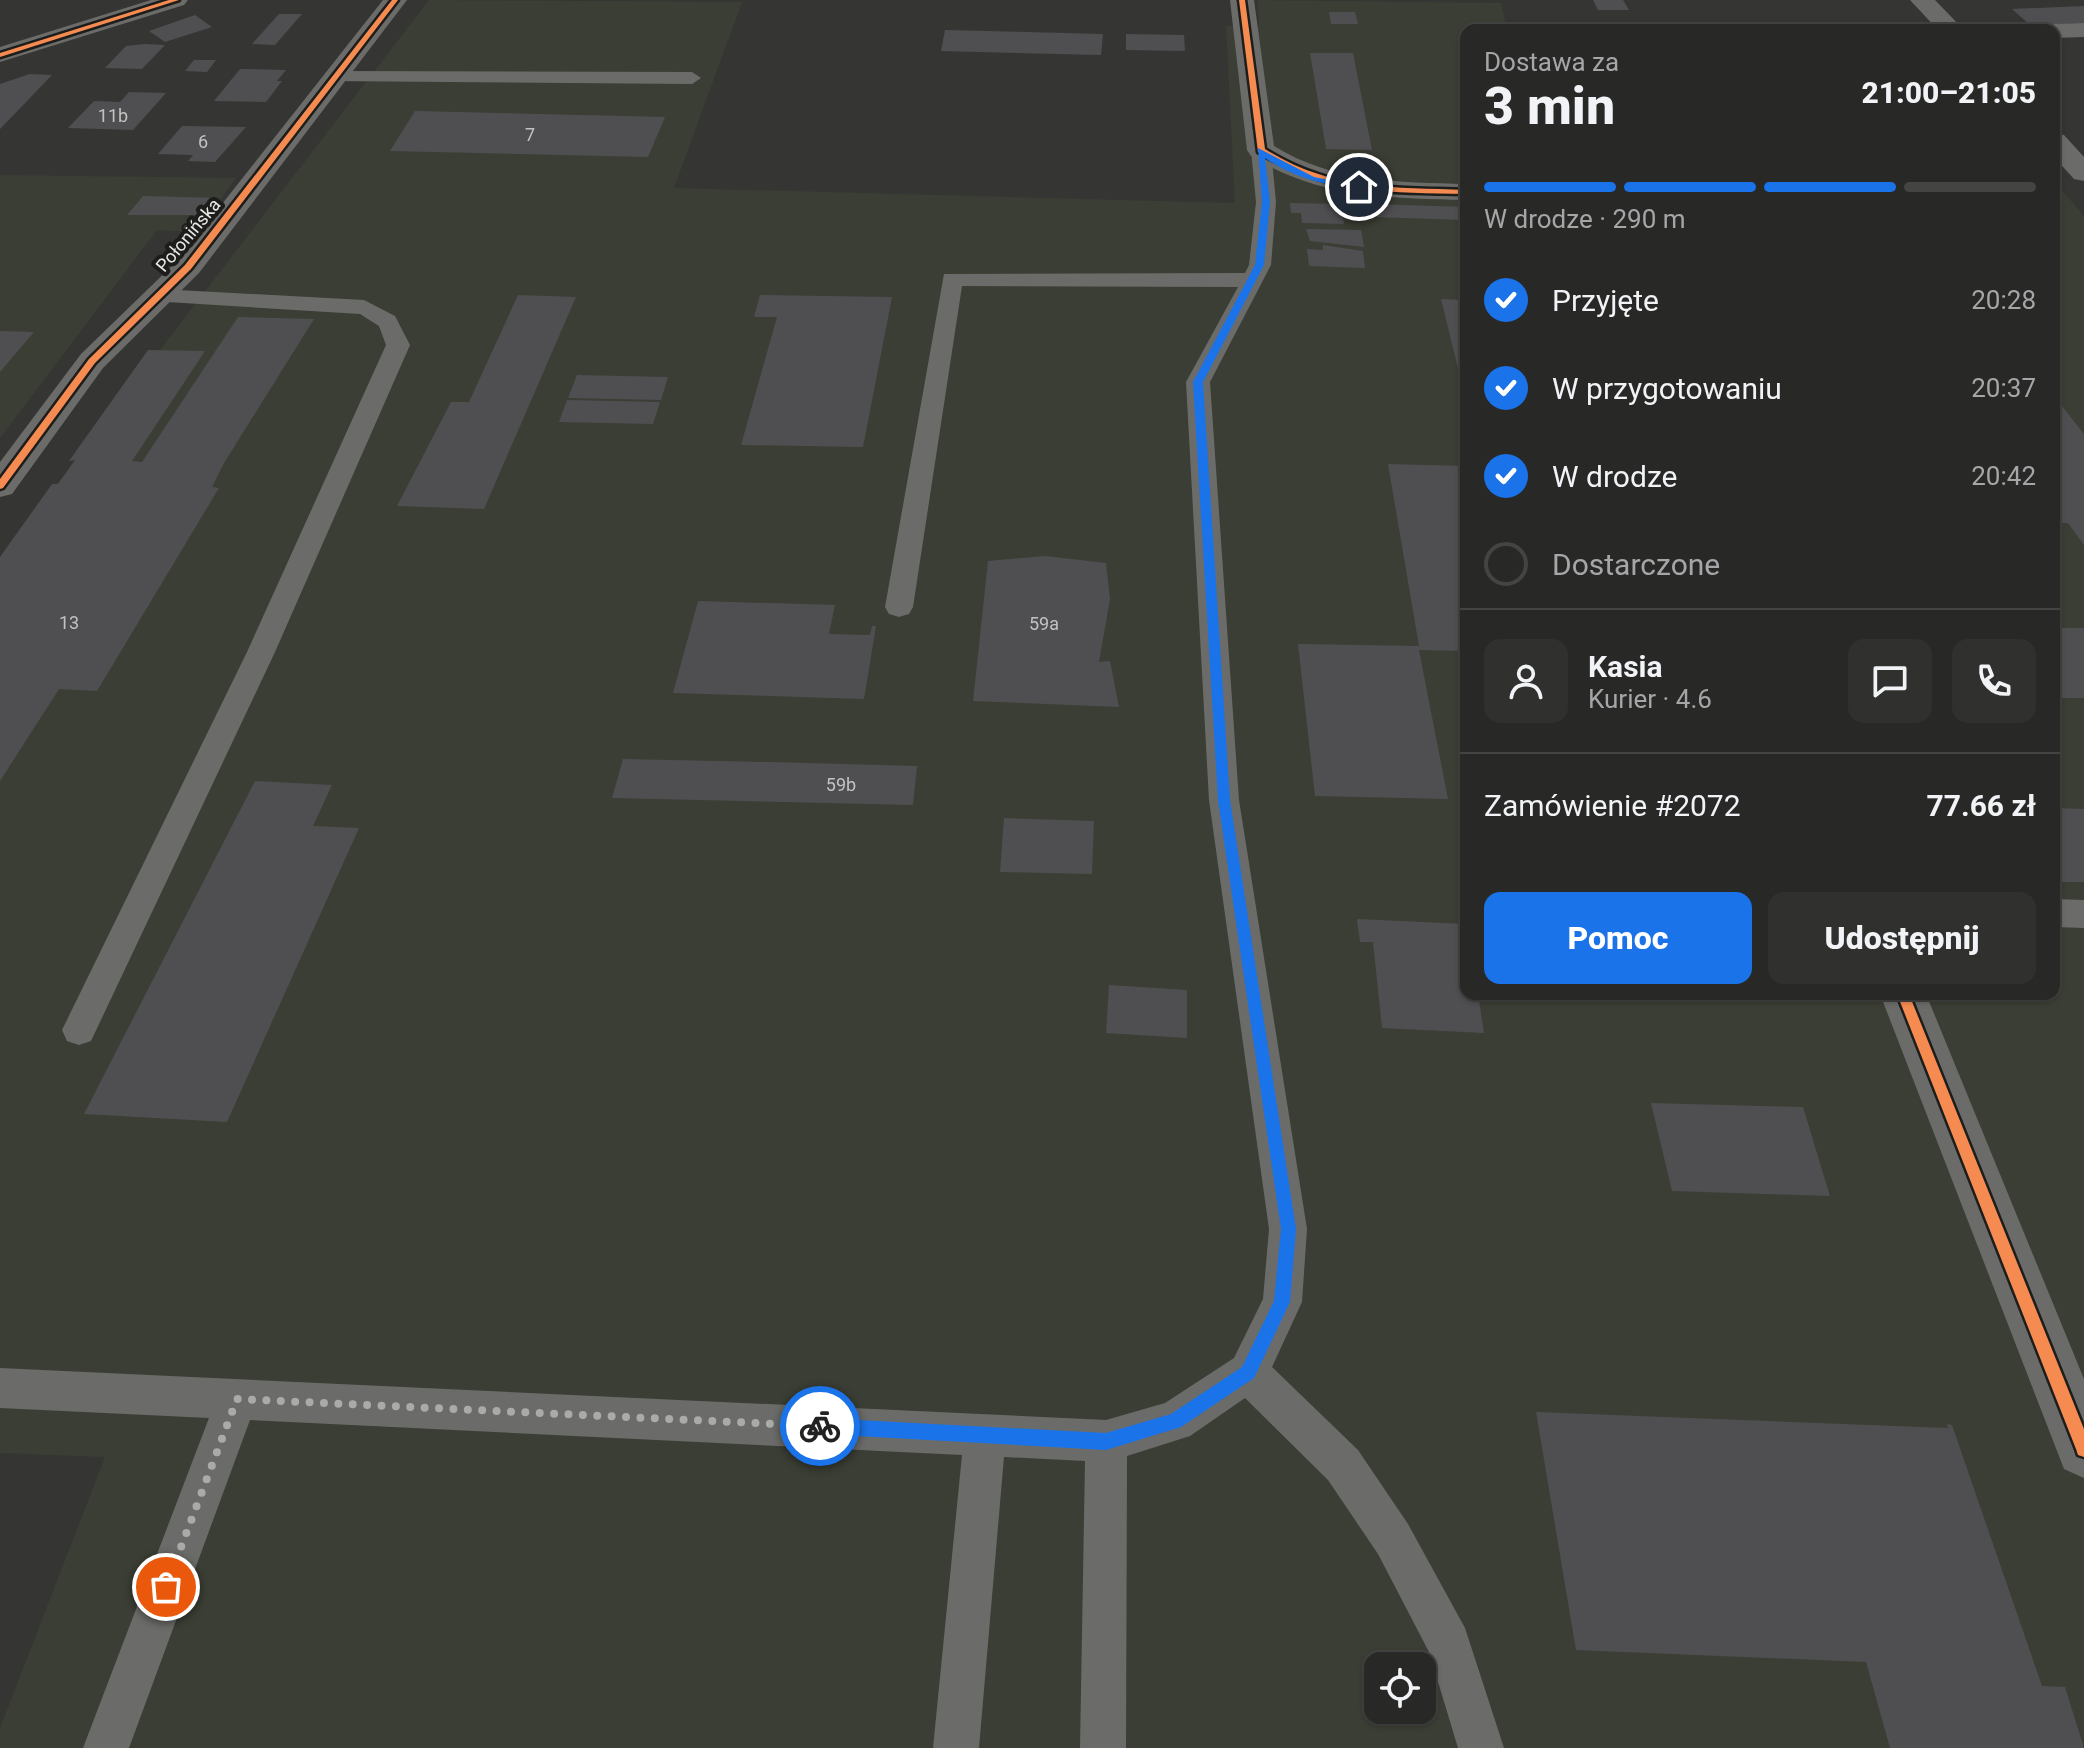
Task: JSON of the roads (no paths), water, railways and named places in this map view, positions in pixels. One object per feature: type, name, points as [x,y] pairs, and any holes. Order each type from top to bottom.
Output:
[{"type":"street","points":[[0,55],[176,0]]},
{"type":"street","name":"Połonińska","points":[[0,486],[92,361],[188,267],[395,0]]},
{"type":"street","points":[[1242,0],[1261,150],[1286,169],[1313,179],[1359,187],[1460,192]]},
{"type":"street","points":[[1922,0],[1946,24]]},
{"type":"street","points":[[2060,31],[2084,30]]},
{"type":"street","points":[[2060,147],[2084,173]]},
{"type":"street","points":[[1905,1000],[2084,1449]]},
{"type":"lane","points":[[1226,0],[1242,0]]},
{"type":"lane","points":[[335,77],[692,78]]},
{"type":"lane","points":[[0,1388],[1106,1441],[1175,1421],[1248,1372],[1282,1302],[1288,1229],[1224,800],[1198,382],[1260,265],[1266,202],[1261,150]]},
{"type":"lane","points":[[899,607],[952,279],[1251,280]]},
{"type":"lane","points":[[79,1030],[261,652],[398,345],[395,327],[382,314],[364,307],[159,296]]},
{"type":"lane","points":[[2060,913],[2084,914]]},
{"type":"lane","points":[[1248,1372],[1343,1465],[1393,1539],[1449,1644],[1481,1748]]},
{"type":"lane","points":[[106,1748],[237,1399]]},
{"type":"lane","points":[[956,1748],[985,1433]]},
{"type":"lane","points":[[1103,1748],[1106,1441]]}]
